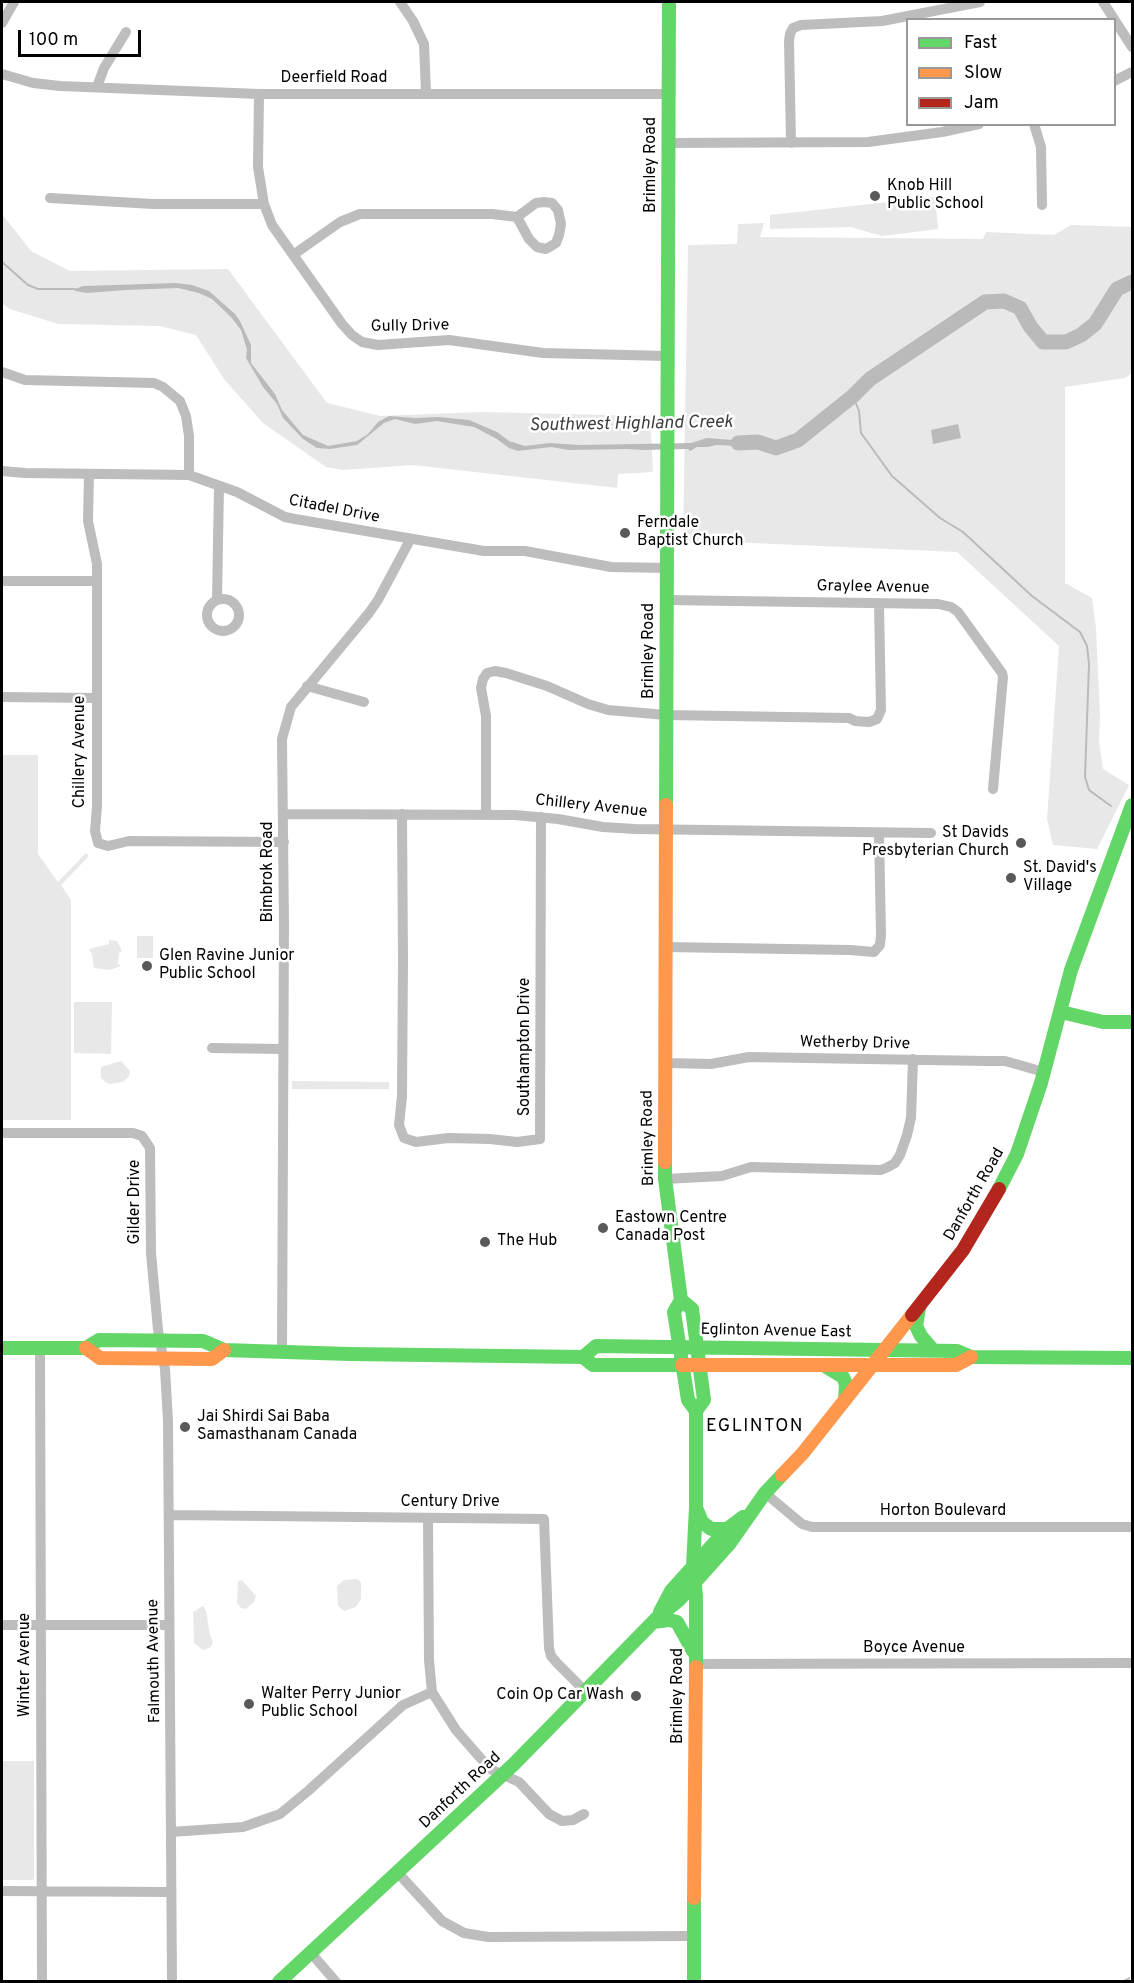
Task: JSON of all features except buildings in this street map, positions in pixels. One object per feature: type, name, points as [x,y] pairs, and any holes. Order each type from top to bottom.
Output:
[{"type":"main road","name":"Brimley Road","points":[[669,2],[665,1179],[681,1300],[674,1312],[688,1400],[696,1411],[696,1508],[693,1566],[695,1582],[694,1982]]},
{"type":"main road","name":"Danforth Road","points":[[279,1982],[502,1775],[655,1620],[679,1600],[730,1543],[765,1493],[803,1453],[963,1250],[1006,1178],[1029,1124],[1071,970],[1132,805]]},
{"type":"main road","points":[[1060,1012],[1103,1022],[1132,1022]]},
{"type":"main road","name":"Brimley Road","points":[[681,1300],[692,1309],[704,1400],[696,1411]]},
{"type":"main road","points":[[919,1308],[916,1326],[933,1350]]},
{"type":"main road","name":"Eglinton Avenue East","points":[[2,1348],[86,1348],[99,1340],[203,1341],[224,1350],[583,1357],[593,1365],[956,1365],[971,1357]]},
{"type":"main road","name":"Eglinton Avenue East","points":[[583,1357],[596,1346],[933,1350],[957,1351],[971,1357],[1132,1358]]},
{"type":"main road","name":"Eglinton Avenue East","points":[[86,1348],[100,1358],[212,1359],[224,1350]]},
{"type":"main road","points":[[822,1365],[843,1377],[846,1384],[845,1400]]},
{"type":"main road","points":[[696,1508],[702,1522],[711,1529],[727,1529]]},
{"type":"main road","name":"Danforth Road","points":[[655,1620],[671,1591],[693,1566],[727,1529],[752,1510]]},
{"type":"main road","points":[[655,1620],[677,1622],[682,1628],[695,1660]]},
{"type":"street","points":[[2,23],[14,2]]},
{"type":"street","points":[[790,143],[790,34],[793,28],[801,25],[882,21],[980,2]]},
{"type":"street","points":[[1103,2],[1113,18]]},
{"type":"street","points":[[405,3],[424,44],[426,93]]},
{"type":"street","points":[[1116,22],[1132,47]]},
{"type":"street","points":[[97,87],[104,68],[126,32]]},
{"type":"street","points":[[1116,80],[1132,72]]},
{"type":"street","name":"Deerfield Road","points":[[2,74],[33,83],[60,87],[259,94],[669,94]]},
{"type":"street","name":"Gully Drive","points":[[259,94],[258,167],[264,204],[272,225],[352,335],[363,342],[378,345],[449,340],[543,353],[667,356]]},
{"type":"street","points":[[668,143],[868,142],[933,134],[970,126]]},
{"type":"street","points":[[1035,126],[1041,147],[1042,205]]},
{"type":"street","points":[[50,198],[153,204],[264,204]]},
{"type":"street","points":[[293,255],[340,222],[360,214],[492,214],[517,217],[536,203],[552,203],[558,210],[561,224],[556,243],[546,249],[537,248],[529,239],[517,217]]},
{"type":"street","points":[[2,372],[26,380],[154,383],[162,387],[180,401],[186,416],[189,436],[189,475]]},
{"type":"street","name":"Citadel Drive","points":[[2,471],[189,475],[253,500],[285,517],[484,551],[541,554],[611,567],[667,568]]},
{"type":"street","name":"Chillery Avenue","points":[[89,474],[88,521],[97,564],[95,831],[98,843],[108,846],[129,841],[284,842]]},
{"type":"street","points":[[217,600],[219,486]]},
{"type":"street","name":"Bimbrok Road","points":[[282,1352],[284,814],[282,739],[291,707],[374,606],[410,540]]},
{"type":"street","points":[[2,581],[96,581]]},
{"type":"street","name":"Graylee Avenue","points":[[666,600],[951,606],[958,612],[1003,677],[993,789]]},
{"type":"street","points":[[486,814],[486,716],[482,688],[483,679],[487,673],[495,671],[506,673],[608,710],[666,715],[849,718],[862,723],[877,719],[881,710],[879,604]]},
{"type":"street","points":[[306,686],[364,702]]},
{"type":"street","points":[[2,697],[97,698]]},
{"type":"street","name":"Chillery Avenue","points":[[284,814],[486,814],[541,817],[603,827],[932,834]]},
{"type":"street","name":"Southampton Drive","points":[[402,814],[402,1096],[399,1125],[404,1138],[416,1142],[448,1138],[490,1138],[517,1142],[540,1139],[541,817]]},
{"type":"street","points":[[665,947],[874,952],[880,945],[881,934],[879,833]]},
{"type":"street","points":[[212,1048],[283,1049]]},
{"type":"street","name":"Wetherby Drive","points":[[664,1063],[711,1064],[748,1057],[1005,1061],[1044,1072]]},
{"type":"street","points":[[665,1179],[722,1176],[751,1167],[881,1170],[888,1167],[895,1163],[900,1155],[911,1118],[913,1059]]},
{"type":"street","name":"Gilder Drive","points":[[2,1133],[133,1134],[146,1139],[151,1154],[151,1253],[160,1340]]},
{"type":"street","name":"Falmouth Avenue","points":[[160,1340],[168,1409],[172,1982]]},
{"type":"street","name":"Winter Avenue","points":[[40,1348],[42,1982]]},
{"type":"street","name":"Horton Boulevard","points":[[765,1493],[802,1524],[812,1527],[1132,1527]]},
{"type":"street","name":"Century Drive","points":[[169,1515],[544,1519],[549,1648],[557,1664],[585,1691]]},
{"type":"street","points":[[428,1519],[429,1660],[432,1692],[456,1730],[490,1769],[519,1782],[549,1814],[562,1821],[573,1820],[584,1814]]},
{"type":"street","points":[[2,1625],[169,1625]]},
{"type":"street","name":"Boyce Avenue","points":[[695,1660],[1132,1664]]},
{"type":"street","points":[[171,1832],[243,1827],[280,1814],[403,1705],[432,1692]]},
{"type":"street","points":[[398,1873],[442,1921],[464,1933],[488,1937],[694,1936]]},
{"type":"street","points":[[2,1892],[171,1892]]},
{"type":"street","points":[[310,1953],[336,1982]]},
{"type":"shaded area","points":[[935,197],[938,229],[882,236],[851,227],[770,229],[770,215]]},
{"type":"shaded area","points":[[2,214],[31,251],[70,271],[228,269],[327,403],[380,416],[481,412],[650,416],[653,472],[618,474],[617,488],[413,465],[343,470],[326,467],[263,423],[224,379],[196,335],[160,326],[58,324],[10,309],[2,303]]},
{"type":"shaded area","points":[[764,223],[760,237],[983,239],[986,232],[1054,235],[1071,225],[1132,227],[1132,373],[1125,378],[1065,387],[1065,583],[1092,598],[1096,628],[1099,741],[1103,769],[1129,785],[1097,849],[1053,845],[1047,819],[1059,646],[957,552],[683,540],[688,245],[737,244],[738,224]]},
{"type":"shaded area","name":"Southwest Highland Creek","points":[[176,283],[192,285],[209,291],[235,314],[251,345],[251,363],[275,394],[282,410],[303,435],[328,446],[357,441],[368,434],[378,422],[389,416],[469,420],[497,432],[509,441],[525,446],[550,443],[580,445],[691,443],[707,438],[758,442],[738,446],[697,447],[690,451],[688,449],[569,450],[551,447],[518,451],[474,427],[437,421],[415,424],[395,419],[384,423],[357,445],[330,449],[317,448],[303,439],[283,418],[277,404],[263,387],[246,358],[247,350],[241,330],[212,299],[178,288],[87,293],[75,291],[83,286]]},
{"type":"shaded area","points":[[958,424],[961,438],[933,444],[931,430]]},
{"type":"shaded area","points":[[2,755],[38,755],[38,854],[58,882],[86,853],[89,856],[61,885],[71,900],[71,1120],[2,1120]]},
{"type":"shaded area","points":[[137,936],[153,936],[153,958],[137,958]]},
{"type":"shaded area","points":[[109,940],[117,941],[122,951],[119,953],[118,963],[121,966],[110,970],[94,968],[89,949],[109,944]]},
{"type":"shaded area","points":[[74,1002],[112,1002],[111,1054],[74,1053]]},
{"type":"shaded area","points":[[121,1061],[130,1071],[129,1076],[123,1082],[110,1084],[105,1082],[101,1078],[101,1067]]},
{"type":"shaded area","points":[[292,1081],[389,1082],[389,1089],[292,1089]]},
{"type":"shaded area","points":[[357,1579],[361,1582],[361,1599],[356,1607],[344,1611],[338,1606],[337,1586],[344,1580]]},
{"type":"shaded area","points":[[242,1580],[256,1596],[254,1602],[246,1609],[241,1608],[237,1603],[238,1581]]},
{"type":"shaded area","points":[[203,1606],[213,1642],[211,1647],[203,1650],[194,1643],[193,1612]]},
{"type":"shaded area","points":[[2,1761],[34,1761],[33,1880],[2,1880]]},
{"type":"waterway","name":"Southwest Highland Creek","points":[[2,262],[28,285],[38,289],[75,289]]},
{"type":"waterway","name":"Southwest Highland Creek","points":[[738,443],[758,442],[776,448],[798,440],[853,396],[870,379],[985,302],[1004,301],[1020,308],[1030,326],[1043,342],[1066,342],[1081,335],[1095,324],[1117,289],[1132,282]]},
{"type":"waterway","points":[[853,396],[859,411],[861,433],[892,476],[940,518],[963,532],[1032,596],[1080,632],[1087,646],[1089,664],[1085,777],[1089,790],[1111,806]]},
{"type":"railway","points":[[1122,1982],[1132,1977]]},
{"type":"traffic: fast","points":[[666,805],[669,2]]},
{"type":"traffic: fast","points":[[999,1189],[1017,1154],[1041,1083],[1071,970],[1132,805]]},
{"type":"traffic: fast","points":[[1061,1012],[1103,1022],[1132,1022]]},
{"type":"traffic: fast","points":[[665,1162],[665,1179],[681,1300],[674,1312],[688,1400],[696,1411],[696,1507],[693,1566],[696,1596],[696,1667]]},
{"type":"traffic: fast","points":[[681,1300],[692,1309],[704,1400],[696,1411]]},
{"type":"traffic: fast","points":[[919,1308],[916,1326],[933,1350]]},
{"type":"traffic: fast","points":[[2,1348],[86,1348],[99,1340],[203,1341],[224,1350],[583,1357],[593,1365],[682,1365]]},
{"type":"traffic: fast","points":[[583,1357],[596,1346],[957,1351],[971,1357],[1132,1358]]},
{"type":"traffic: fast","points":[[825,1366],[843,1377],[846,1384],[845,1400]]},
{"type":"traffic: fast","points":[[279,1982],[514,1764],[658,1617],[679,1600],[730,1543],[765,1493],[782,1475]]},
{"type":"traffic: fast","points":[[697,1510],[702,1522],[711,1529],[727,1529]]},
{"type":"traffic: fast","points":[[660,1612],[671,1591],[727,1529],[743,1517]]},
{"type":"traffic: fast","points":[[653,1622],[669,1620],[677,1622],[693,1651]]},
{"type":"traffic: fast","points":[[694,1898],[694,1982]]},
{"type":"traffic: slow","points":[[665,1162],[666,805]]},
{"type":"traffic: slow","points":[[782,1475],[803,1453],[912,1315]]},
{"type":"traffic: slow","points":[[86,1348],[100,1358],[212,1359],[224,1350]]},
{"type":"traffic: slow","points":[[682,1365],[956,1365],[971,1357]]},
{"type":"traffic: slow","points":[[694,1898],[696,1667]]},
{"type":"traffic: jam","points":[[912,1315],[963,1250],[999,1189]]},
{"type":"place","name":"Knob Hill Public School","points":[[875,196]]},
{"type":"place","name":"Ferndale Baptist Church","points":[[625,533]]},
{"type":"place","name":"St Davids Presbyterian Church","points":[[1021,843]]},
{"type":"place","name":"St. David's Village","points":[[1011,878]]},
{"type":"place","name":"Glen Ravine Junior Public School","points":[[147,966]]},
{"type":"place","name":"Eastown Centre Canada Post","points":[[603,1228]]},
{"type":"place","name":"The Hub","points":[[485,1242]]},
{"type":"place","name":"Jai Shirdi Sai Baba Samasthanam Canada","points":[[185,1427]]},
{"type":"place","name":"Coin Op Car Wash","points":[[636,1696]]},
{"type":"place","name":"Walter Perry Junior Public School","points":[[249,1704]]},
{"type":"district","name":"EGLINTON","points":[[755,1427]]}]
